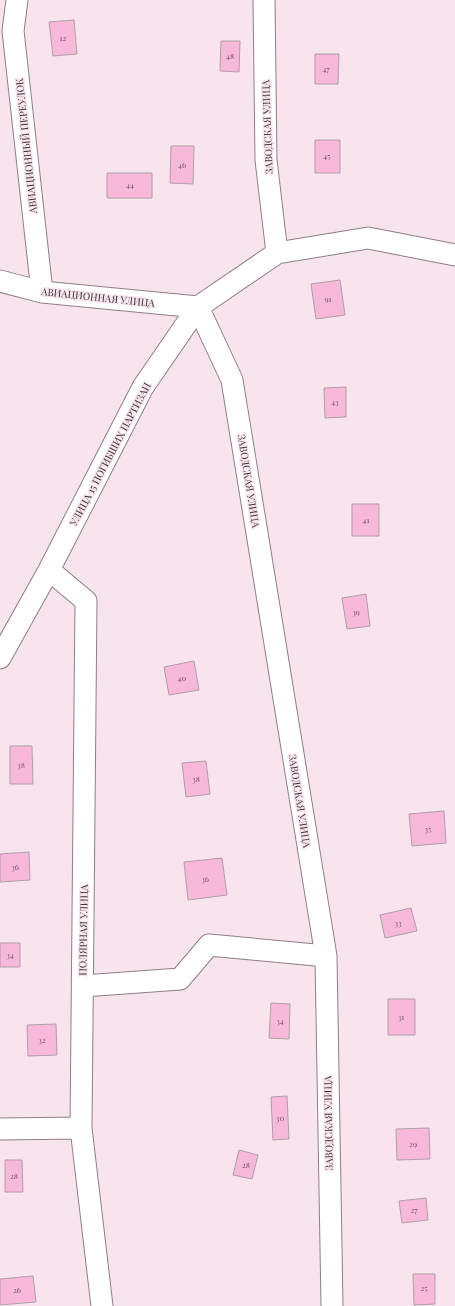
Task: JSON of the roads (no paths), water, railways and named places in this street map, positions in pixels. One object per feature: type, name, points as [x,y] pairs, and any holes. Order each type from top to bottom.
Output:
[{"type":"street","name":"АВИАЦИОННЫЙ ПЕРЕУЛОК","points":[[17,0],[13,31],[42,292]]},
{"type":"street","name":"ЗАВОДСКАЯ УЛИЦА","points":[[264,0],[266,160],[277,253]]},
{"type":"street","name":"УЛИЦА 15 ПОГИБШИХ ПАРТИЗАН","points":[[0,658],[49,570],[144,387],[198,306],[277,253],[368,238],[455,255]]},
{"type":"street","name":"АВИАЦИОННАЯ УЛИЦА","points":[[0,281],[42,292],[198,306]]},
{"type":"street","name":"ЗАВОДСКАЯ УЛИЦА","points":[[198,306],[232,380],[326,956],[332,1306]]},
{"type":"street","name":"ПОЛЯРНАЯ УЛИЦА","points":[[49,570],[86,601],[81,1128],[102,1306]]},
{"type":"street","points":[[82,986],[180,980],[209,945],[326,956]]},
{"type":"street","points":[[0,1129],[81,1128]]}]
